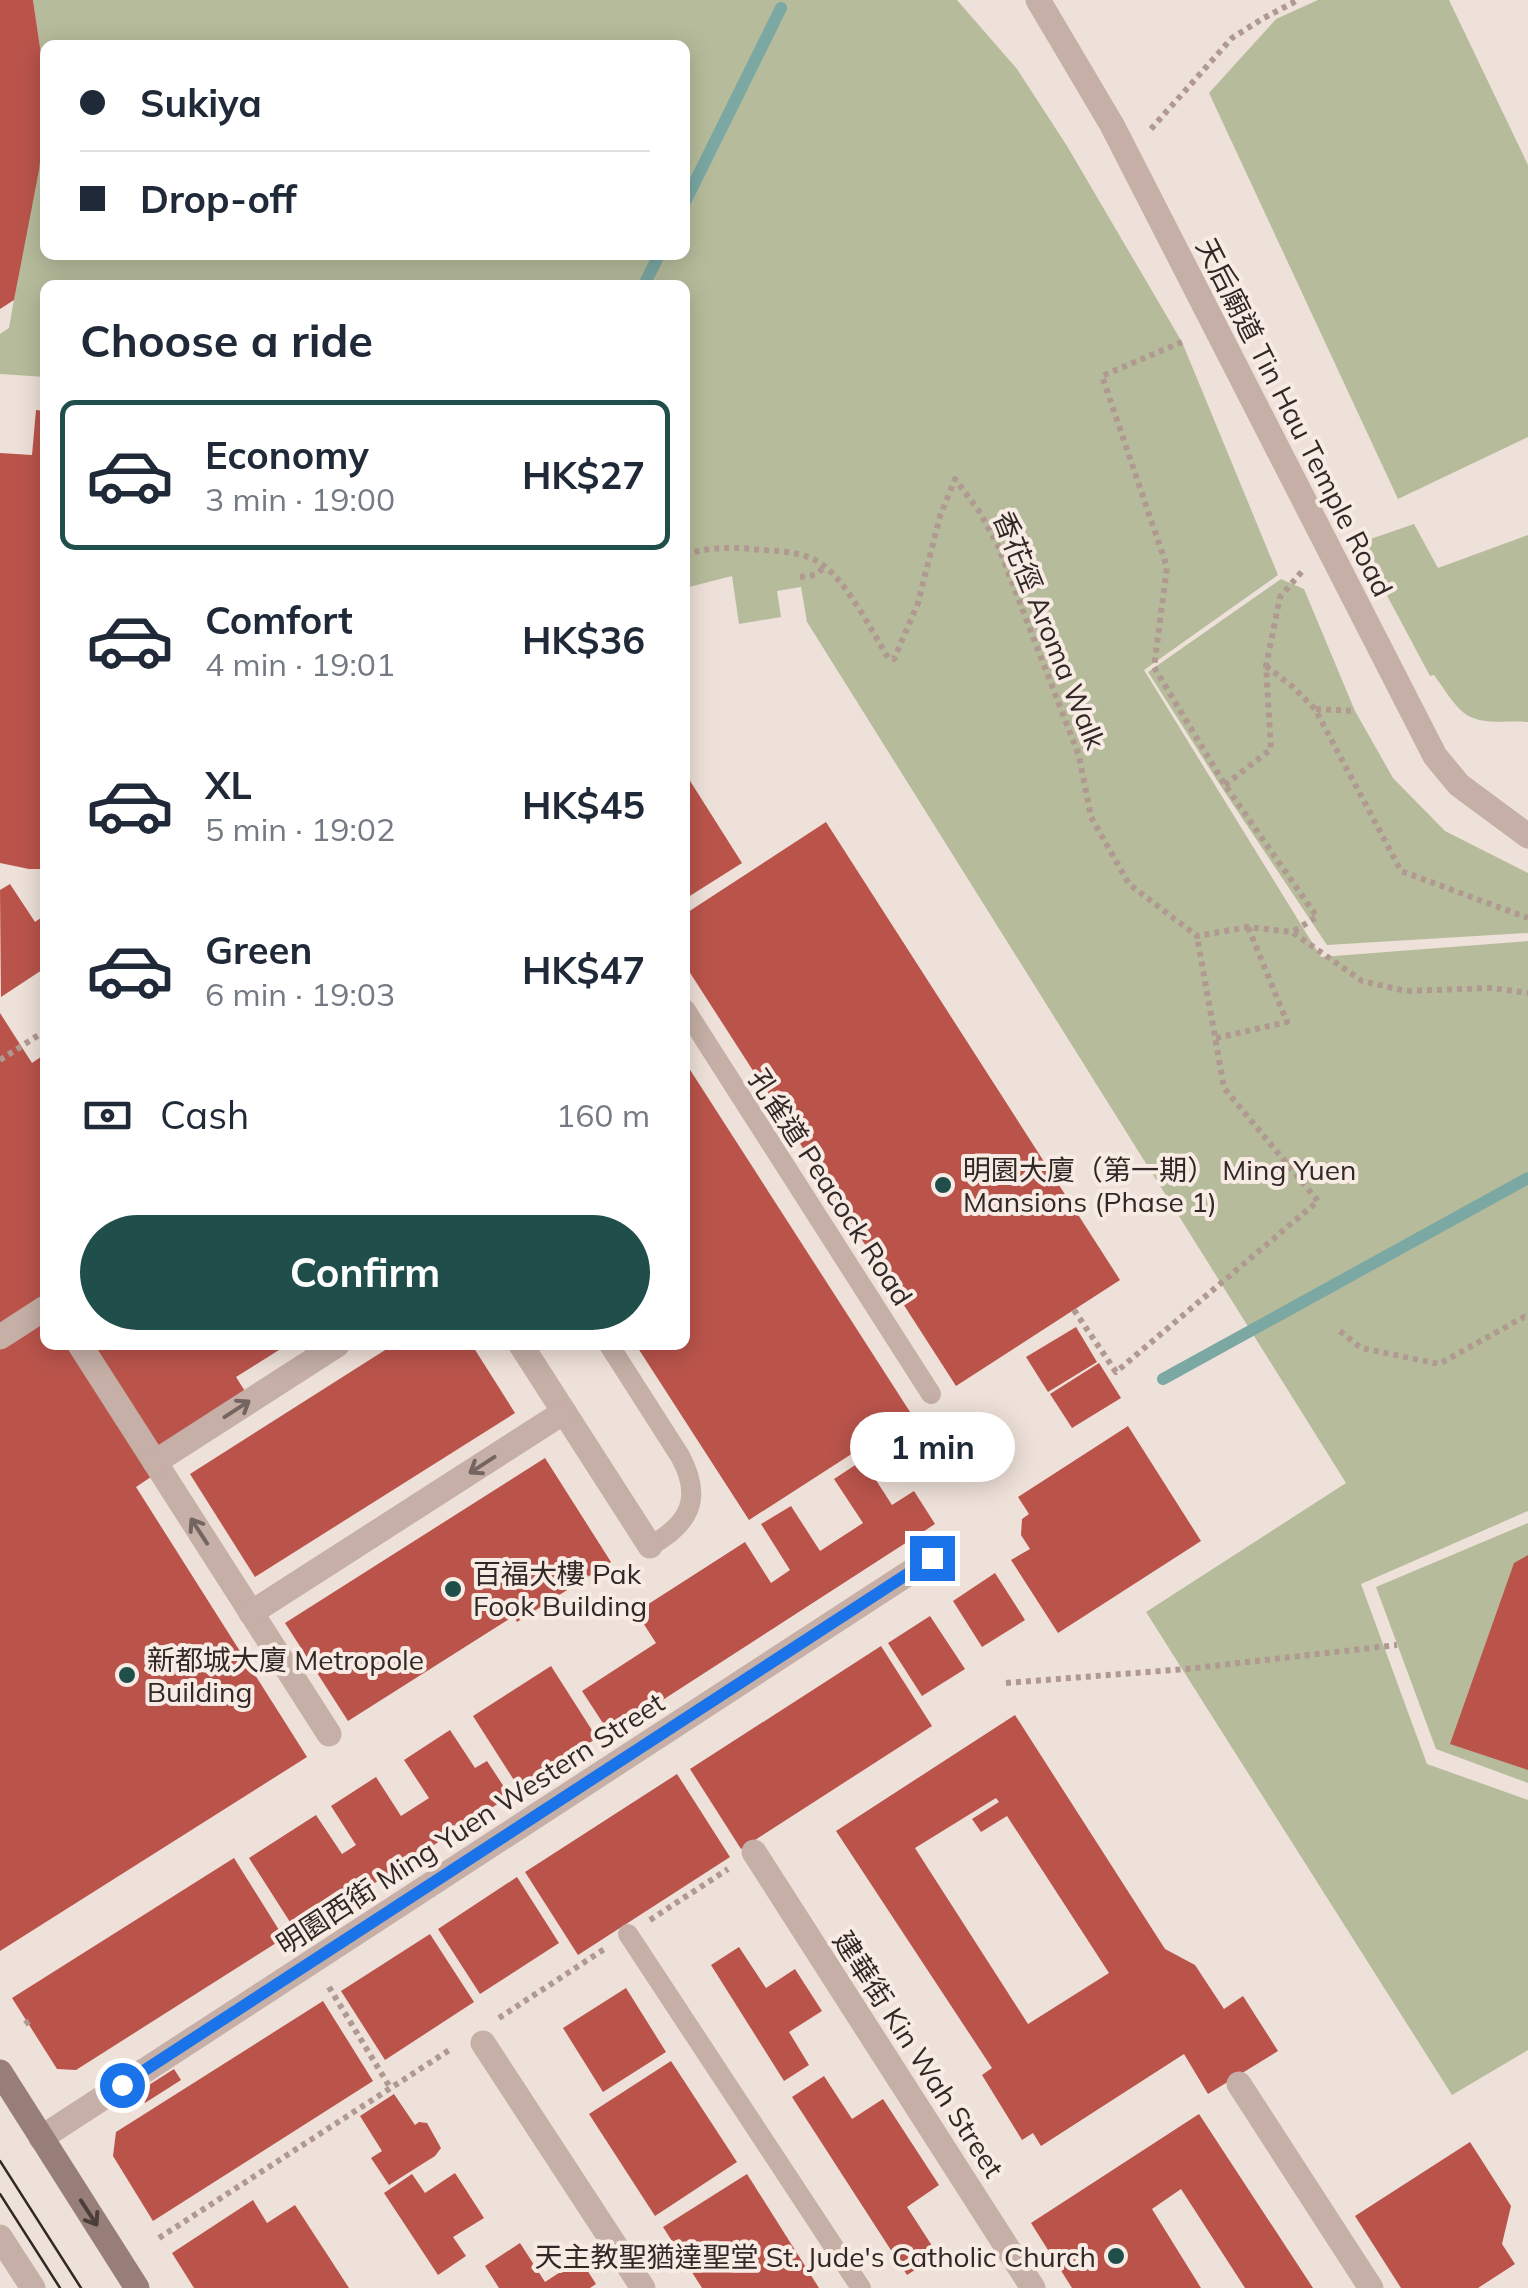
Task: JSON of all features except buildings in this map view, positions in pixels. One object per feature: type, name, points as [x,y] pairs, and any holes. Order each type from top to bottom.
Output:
[{"type":"main road","points":[[0,2072],[138,2288]]},
{"type":"street","name":"天后廟道 Tin Hau Temple Road","points":[[1038,0],[1112,125],[1435,756],[1460,785],[1528,836]]},
{"type":"street","points":[[0,1337],[40,1311]]},
{"type":"street","points":[[83,1350],[328,1734]]},
{"type":"street","points":[[155,1462],[329,1350]]},
{"type":"street","points":[[524,1350],[650,1546]]},
{"type":"street","points":[[252,1613],[564,1412]]},
{"type":"street","name":"明園西街 Ming Yuen Western Street","points":[[41,2138],[932,1558]]},
{"type":"street","name":"建華街 Kin Wah Street","points":[[754,1852],[1033,2288]]},
{"type":"street","points":[[474,2041],[643,2288]]},
{"type":"street","points":[[1239,2084],[1372,2288]]},
{"type":"street","points":[[1244,2121],[1353,2288]]},
{"type":"street","points":[[0,2236],[32,2288]]},
{"type":"lane","name":"孔雀道 Peacock Road","points":[[690,1017],[931,1394]]},
{"type":"lane","points":[[612,1350],[689,1472],[690,1507],[682,1523],[650,1546]]},
{"type":"lane","points":[[628,1934],[861,2288]]},
{"type":"path","points":[[1148,132],[1232,38],[1298,0]]},
{"type":"path","points":[[1182,342],[1102,376],[1167,566],[1154,667],[1225,785],[1317,917],[1292,932]]},
{"type":"path","name":"香花徑 Aroma Walk","points":[[690,553],[734,547],[794,553],[817,560],[836,575],[889,659],[894,659],[918,603],[940,516],[955,479],[978,511],[1004,563],[1075,744],[1091,817],[1129,884],[1197,936]]},
{"type":"path","points":[[1225,785],[1271,749],[1266,666],[1280,597],[1310,563]]},
{"type":"path","points":[[800,577],[814,575],[825,566]]},
{"type":"path","points":[[1266,666],[1315,709],[1400,871],[1528,918]]},
{"type":"path","points":[[1315,709],[1355,710]]},
{"type":"path","points":[[1216,1038],[1287,1022],[1248,927]]},
{"type":"path","points":[[1074,1310],[1116,1372],[1318,1201],[1224,1088],[1197,936],[1248,927],[1292,932],[1362,981],[1406,991],[1492,988],[1528,992]]},
{"type":"path","points":[[0,1060],[40,1034]]},
{"type":"path","points":[[1340,1331],[1360,1348],[1439,1364],[1528,1318]]},
{"type":"path","points":[[1006,1683],[1186,1669],[1397,1646]]},
{"type":"path","points":[[310,1963],[391,2088]]},
{"type":"path","points":[[159,2238],[391,2088],[474,2041]]},
{"type":"green space","points":[[33,0],[957,0],[1017,69],[1182,342],[1278,575],[1144,670],[1321,957],[1528,941],[1528,1511],[1361,1584],[1427,1764],[1528,1800],[1528,2050],[1452,2095],[1146,1612],[1346,1483],[807,622],[801,587],[777,591],[781,617],[739,624],[732,576],[690,587],[690,280],[40,280],[40,377],[0,374],[0,334],[9,328],[40,151],[40,260],[690,260],[690,40],[40,40],[40,47]]},
{"type":"green space","points":[[1318,0],[1449,0],[1528,165],[1528,437],[1398,499],[1209,93],[1276,19]]},
{"type":"green space","points":[[1414,524],[1438,568],[1528,535],[1528,722],[1471,717],[1456,705],[1434,675],[1430,676],[1359,543]]},
{"type":"green space","points":[[1281,579],[1304,589],[1355,711],[1393,778],[1445,831],[1528,873],[1528,933],[1327,945],[1148,672]]},
{"type":"green space","points":[[1528,1523],[1528,1783],[1436,1749],[1376,1587]]},
{"type":"waterway","points":[[690,192],[781,8]]},
{"type":"waterway","points":[[646,280],[656,260]]},
{"type":"waterway","points":[[1163,1379],[1528,1178]]},
{"type":"tram line","points":[[0,2161],[81,2288]]},
{"type":"tram line","points":[[0,2194],[60,2288]]},
{"type":"place","name":"明園大廈（第一期） Ming Yuen Mansions (Phase 1)","points":[[943,1185]]},
{"type":"place","name":"百福大樓 Pak Fook Building","points":[[453,1589]]},
{"type":"place","name":"新都城大廈 Metropole Building","points":[[127,1675]]},
{"type":"place","name":"天主教聖猶達聖堂 St. Jude's Catholic Church","points":[[1116,2256]]},
{"type":"route","points":[[122,2085],[932,1558]]}]
